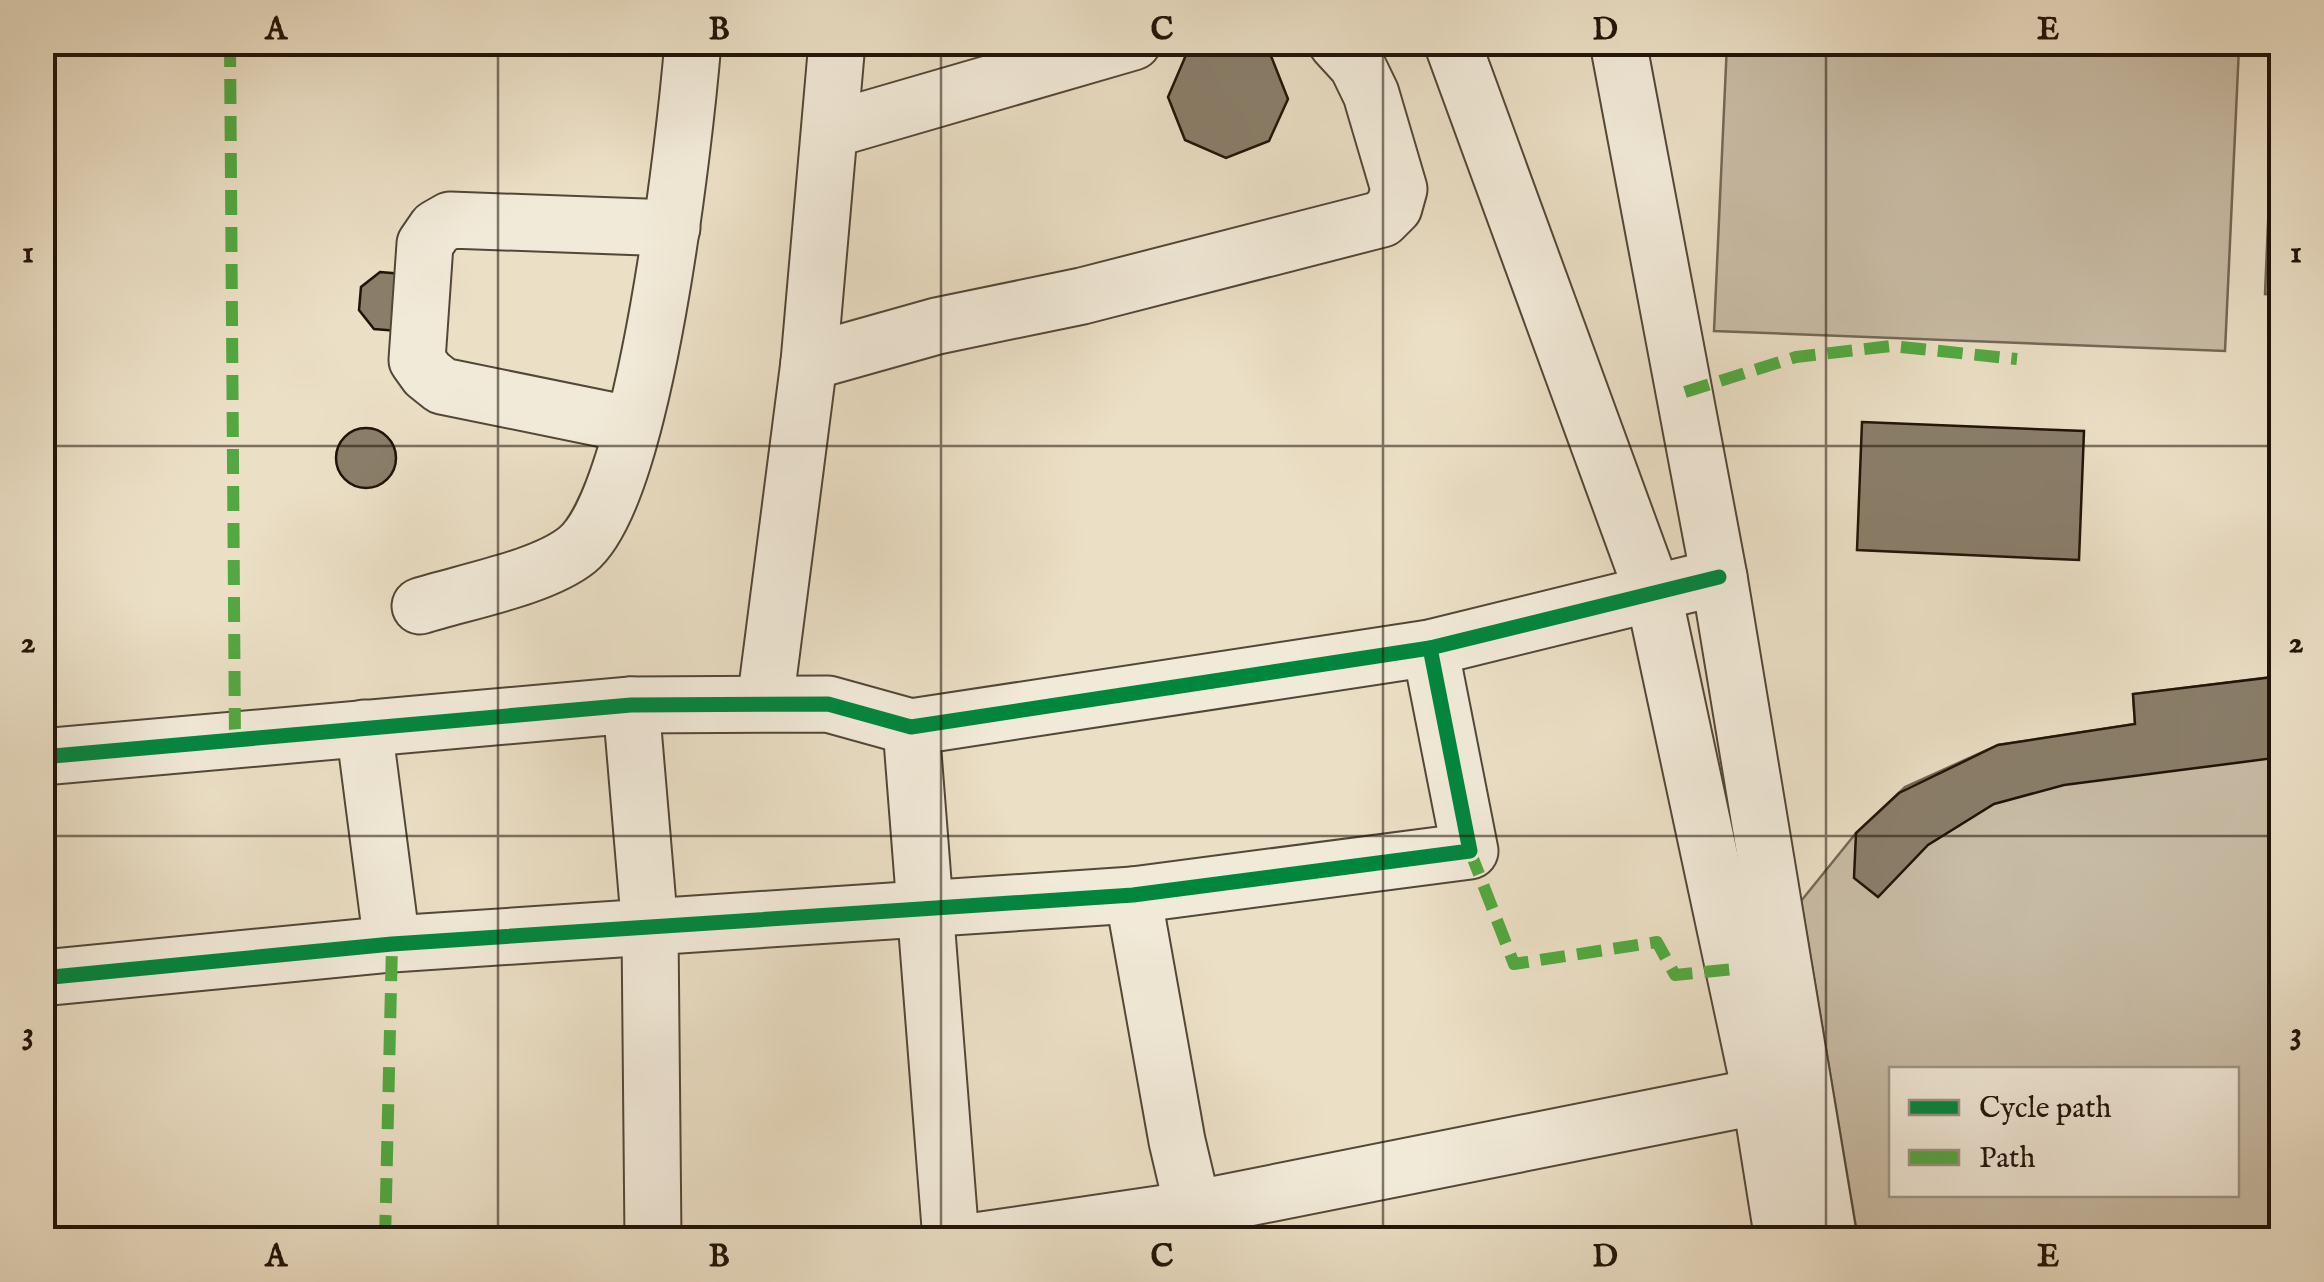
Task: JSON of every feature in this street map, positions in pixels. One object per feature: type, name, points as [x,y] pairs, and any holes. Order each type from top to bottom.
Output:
[{"type":"street","points":[[420,606],[556,565],[581,547],[598,520],[632,425],[652,342],[672,228],[693,42]]},
{"type":"street","points":[[765,703],[809,362],[837,42]]},
{"type":"street","points":[[830,130],[1133,42]]},
{"type":"street","points":[[809,362],[938,326],[1082,296],[1382,219],[1394,207],[1399,188],[1371,94],[1357,64],[1336,42]]},
{"type":"street","points":[[1452,42],[1653,592],[1760,1096],[1783,1240]]},
{"type":"street","points":[[1618,42],[1719,577],[1829,1240]]},
{"type":"street","points":[[632,425],[442,386],[427,374],[417,360],[425,244],[436,228],[450,220],[672,228]]},
{"type":"street","points":[[42,758],[631,705],[828,704],[912,727],[1430,648],[1719,577]]},
{"type":"street","points":[[42,978],[392,944],[1133,895],[1470,851],[1430,648]]},
{"type":"street","points":[[631,705],[650,928],[653,1240]]},
{"type":"street","points":[[912,727],[951,1240]]},
{"type":"street","points":[[364,728],[392,944]]},
{"type":"street","points":[[1133,895],[1176,1141],[1193,1209]]},
{"type":"street","points":[[982,1240],[1193,1209],[1760,1096]]},
{"type":"shaded area","points":[[2125,42],[2239,47],[2225,351],[1714,331],[1727,43]]},
{"type":"shaded area","points":[[2281,676],[2281,1239],[1858,1239],[1801,901],[1856,833],[1905,787],[1998,745],[2135,724],[2133,694]]},
{"type":"water","points":[[2270,177],[2281,178],[2281,295],[2265,294]]},
{"type":"building","points":[[1218,42],[1239,42],[1271,56],[1288,99],[1269,141],[1226,158],[1185,140],[1168,97],[1186,55]]},
{"type":"building","points":[[380,272],[403,274],[398,331],[374,329],[359,310],[361,287]]},
{"type":"building","points":[[1862,422],[2084,431],[2079,560],[1857,550]]},
{"type":"building","points":[[366,428],[387,437],[396,458],[387,479],[366,488],[345,479],[336,458],[345,437]]},
{"type":"building","points":[[2282,676],[2282,757],[2064,785],[1994,804],[1928,845],[1878,897],[1854,878],[1856,833],[1899,793],[1998,745],[2135,724],[2133,694]]},
{"type":"marked path","points":[[230,42],[235,742]]},
{"type":"marked path","points":[[1685,392],[1796,357],[1891,346],[2017,359]]},
{"type":"marked path","points":[[1470,851],[1514,964],[1657,942],[1675,975],[1735,969]]},
{"type":"marked path","points":[[385,1240],[392,944]]},
{"type":"cycle path","points":[[42,757],[631,705],[828,704],[911,727],[1430,648],[1719,577]]},
{"type":"cycle path","points":[[42,978],[392,944],[1133,895],[1470,851],[1430,648]]}]
